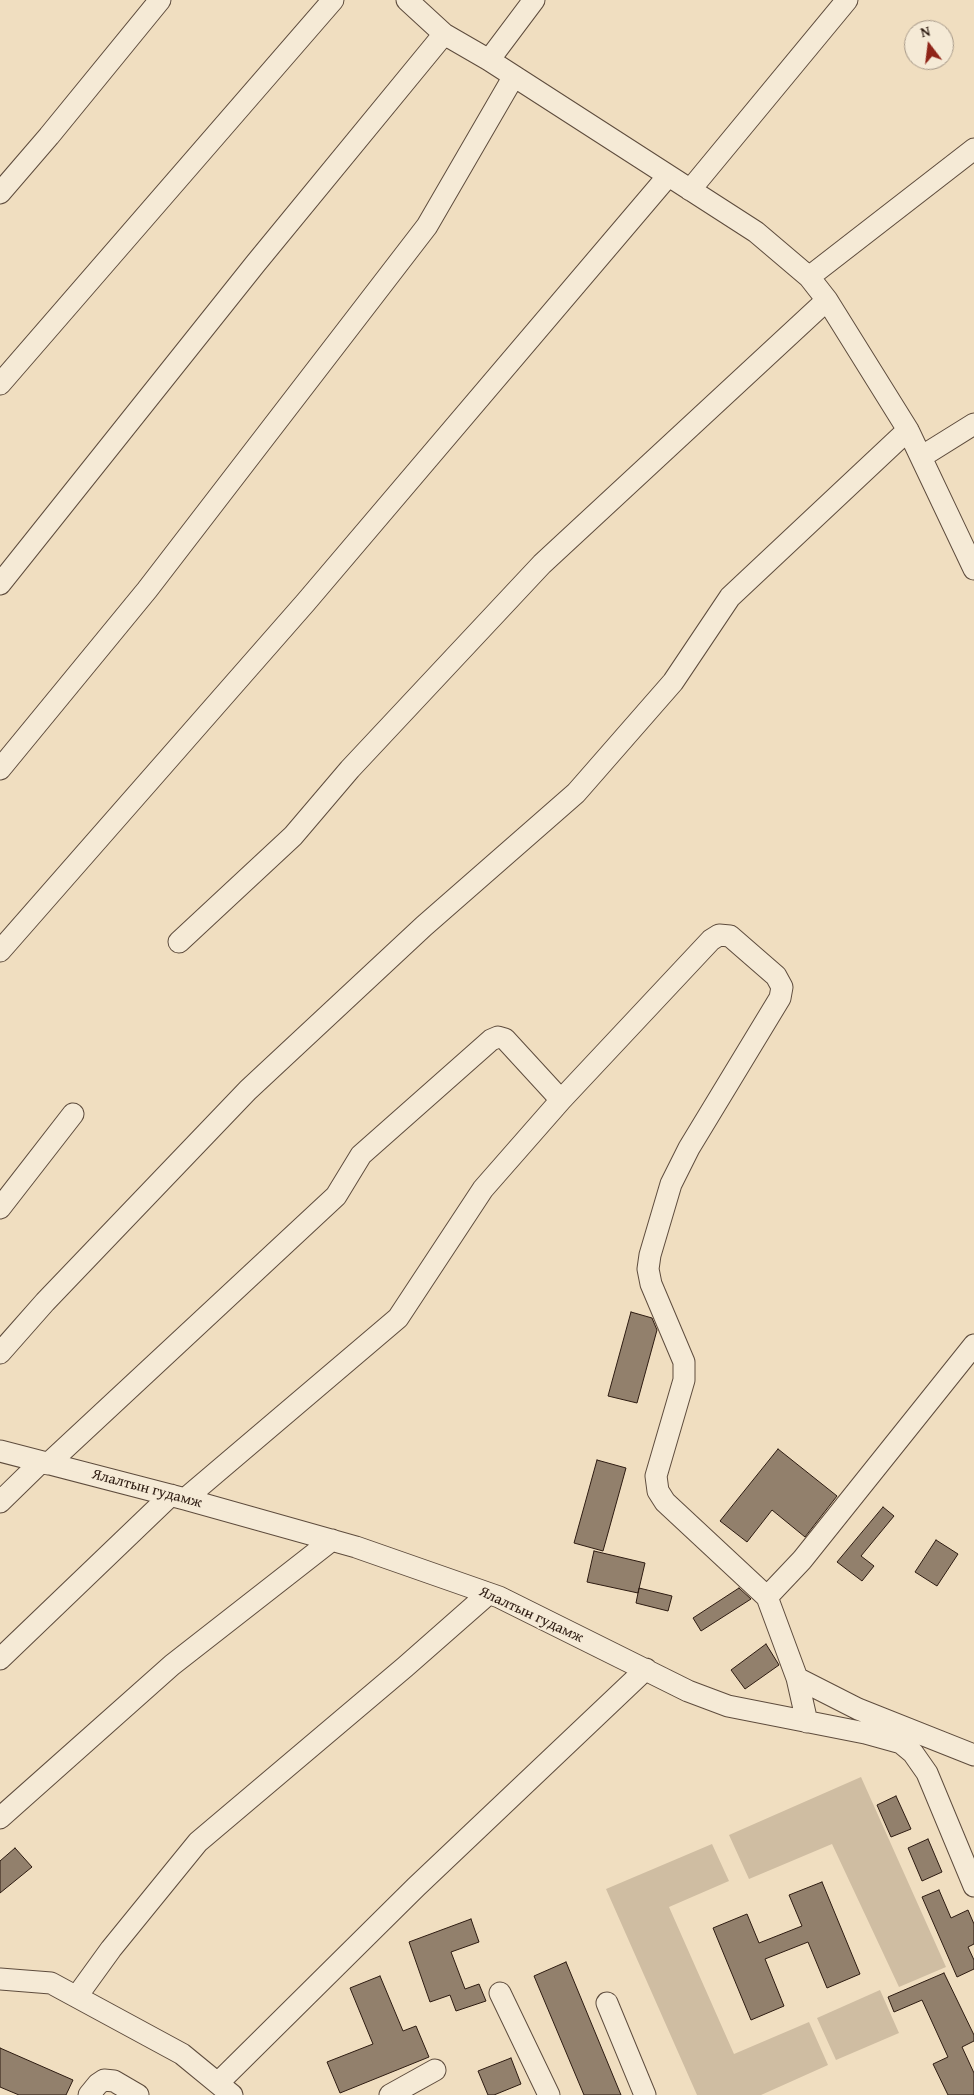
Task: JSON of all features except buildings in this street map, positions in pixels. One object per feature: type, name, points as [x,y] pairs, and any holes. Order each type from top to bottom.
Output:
[{"type":"street","points":[[0,194],[160,0]]},
{"type":"street","points":[[0,384],[333,0]]},
{"type":"street","points":[[407,0],[444,34],[489,60],[756,232],[809,277],[827,300],[908,430],[974,569]]},
{"type":"street","points":[[489,60],[534,0]]},
{"type":"street","points":[[690,190],[847,0]]},
{"type":"street","points":[[0,584],[256,263],[444,34]]},
{"type":"street","points":[[0,769],[147,590],[427,226],[514,76]]},
{"type":"street","points":[[809,277],[974,149]]},
{"type":"street","points":[[0,951],[306,602],[668,176]]},
{"type":"street","points":[[179,942],[293,836],[350,769],[542,564],[827,300]]},
{"type":"street","points":[[921,457],[974,424]]},
{"type":"street","points":[[0,1353],[45,1302],[248,1090],[424,926],[576,793],[673,682],[730,597],[908,430]]},
{"type":"street","points":[[0,1659],[178,1497],[398,1318],[483,1189],[561,1100],[711,940],[719,935],[730,936],[776,976],[782,987],[780,998],[689,1148],[671,1184],[650,1255],[648,1269],[651,1284],[684,1362],[684,1380],[656,1476],[658,1491],[665,1502],[767,1597],[797,1678],[807,1722]]},
{"type":"street","points":[[0,1502],[336,1196],[361,1155],[491,1040],[498,1037],[505,1040],[561,1100]]},
{"type":"street","points":[[0,1208],[73,1114]]},
{"type":"street","points":[[767,1597],[802,1560],[974,1345]]},
{"type":"street","name":"Ялалтын гудамж","points":[[0,1451],[178,1497],[356,1547],[488,1594],[688,1690],[728,1706],[901,1743],[914,1753],[927,1774],[974,1886]]},
{"type":"street","points":[[0,1818],[172,1665],[332,1540]]},
{"type":"street","points":[[76,1996],[111,1949],[198,1842],[405,1667],[488,1594]]},
{"type":"street","points":[[0,1979],[51,1983],[182,2054],[225,2089],[416,1887],[646,1669]]},
{"type":"street","points":[[797,1678],[858,1709],[974,1755]]},
{"type":"street","points":[[500,1993],[549,2095]]},
{"type":"street","points":[[607,2003],[645,2095]]},
{"type":"street","points":[[390,2095],[435,2070]]},
{"type":"street","points":[[89,2095],[104,2080],[114,2081],[138,2095]]},
{"type":"shaded area","points":[[861,1777],[946,1967],[899,1987],[832,1844],[749,1879],[729,1835]]},
{"type":"shaded area","points":[[712,1844],[729,1881],[669,1907],[734,2054],[809,2022],[828,2065],[761,2095],[697,2095],[606,1889]]},
{"type":"shaded area","points":[[880,1990],[899,2033],[836,2060],[817,2018]]}]
